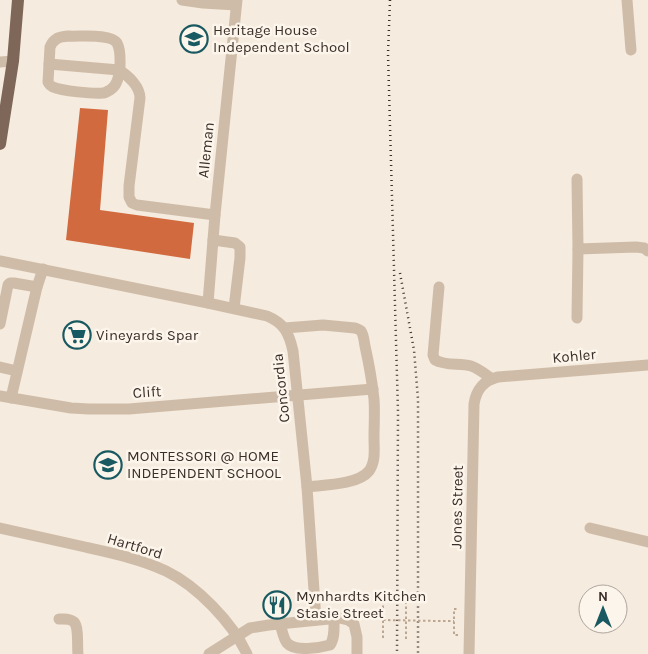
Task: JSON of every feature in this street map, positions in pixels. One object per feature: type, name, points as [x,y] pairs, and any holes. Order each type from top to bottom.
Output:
[{"type":"main road","points":[[0,144],[6,61],[18,0]]},
{"type":"street","points":[[182,0],[204,3],[236,3]]},
{"type":"street","points":[[626,0],[631,50]]},
{"type":"street","name":"Alleman","points":[[208,302],[236,3]]},
{"type":"street","points":[[68,36],[112,39],[117,44],[120,54],[120,70],[114,87],[104,93],[63,90],[50,86],[48,82],[50,47],[56,38],[68,36]]},
{"type":"street","points":[[49,64],[120,70],[140,93],[129,186],[129,197],[132,203],[215,215]]},
{"type":"street","points":[[577,179],[577,318]]},
{"type":"street","points":[[213,240],[235,243],[240,247],[234,308]]},
{"type":"street","points":[[578,249],[636,247],[644,248],[648,251]]},
{"type":"street","points":[[0,261],[234,308],[267,316],[276,320],[285,328],[323,326],[359,329],[364,340],[373,389],[374,457],[372,467],[364,476],[354,480],[307,487]]},
{"type":"street","points":[[5,397],[17,371],[43,269]]},
{"type":"street","points":[[0,324],[10,283],[37,287]]},
{"type":"street","points":[[439,287],[433,355],[435,360],[446,364],[465,365],[498,378]]},
{"type":"street","name":"Concordia","points":[[285,328],[291,340],[293,351],[307,487],[316,620]]},
{"type":"street","name":"Kohler","points":[[498,378],[648,365]]},
{"type":"street","points":[[0,367],[17,371]]},
{"type":"street","name":"Jones Street","points":[[469,654],[474,404],[478,392],[487,381],[498,378]]},
{"type":"street","name":"Clift","points":[[5,397],[71,408],[109,410],[373,389]]},
{"type":"street","name":"Hartford","points":[[0,528],[118,554],[166,571],[179,578],[211,604],[236,636],[247,654]]},
{"type":"street","points":[[590,528],[648,542]]},
{"type":"street","points":[[280,624],[287,643],[293,647],[305,649],[330,645],[333,638],[334,618]]},
{"type":"street","points":[[209,654],[250,628],[334,618],[343,618],[354,624],[357,637],[357,654]]},
{"type":"street","points":[[59,619],[71,620],[75,623],[78,654]]},
{"type":"path","points":[[406,602],[406,639]]},
{"type":"path","points":[[383,603],[383,638]]},
{"type":"path","points":[[469,609],[454,609],[454,635],[469,635]]},
{"type":"path","points":[[383,620],[454,621]]},
{"type":"building","points":[[80,108],[108,110],[100,210],[194,223],[190,259],[66,240]]},
{"type":"railway","points":[[390,0],[388,54],[398,412],[397,654]]},
{"type":"railway","points":[[400,273],[414,350],[418,399],[418,654]]},
{"type":"place","name":"Heritage House Independent School","points":[[194,39]]},
{"type":"place","name":"Vineyards Spar","points":[[77,335]]},
{"type":"place","name":"MONTESSORI @ HOME INDEPENDENT SCHOOL","points":[[108,465]]},
{"type":"place","name":"Mynhardts Kitchen Stasie Street","points":[[277,605]]}]
